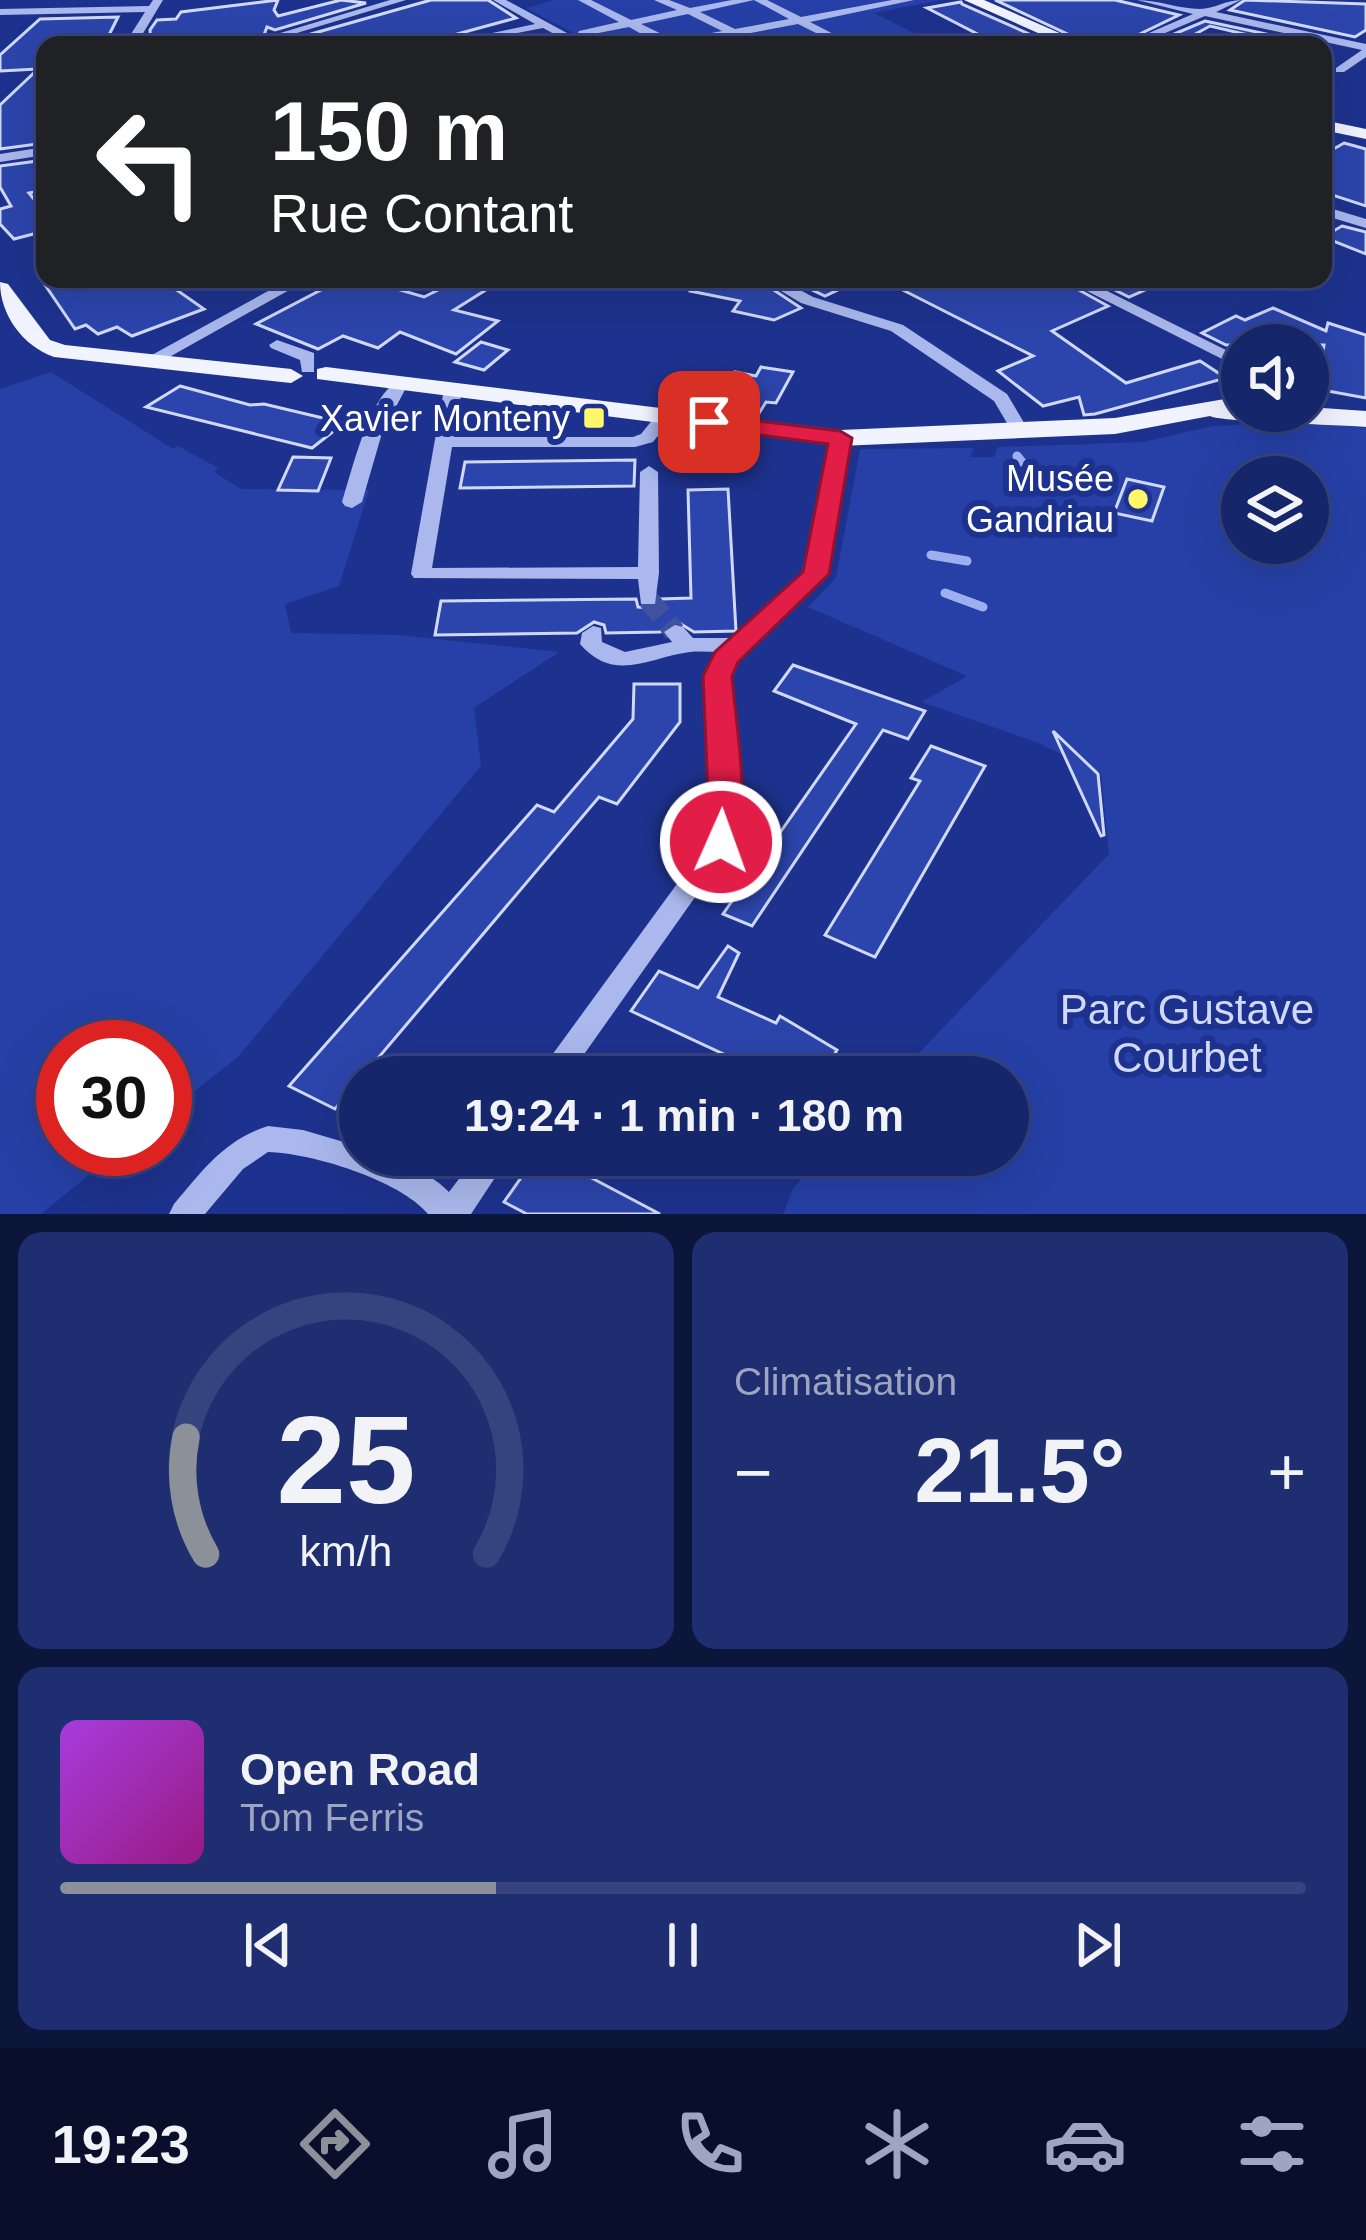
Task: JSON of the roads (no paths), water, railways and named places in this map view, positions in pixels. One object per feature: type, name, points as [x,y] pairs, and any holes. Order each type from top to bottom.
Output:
[{"type":"main road","points":[[970,0],[1057,36]]},
{"type":"main road","points":[[1332,127],[1366,134]]},
{"type":"main road","points":[[0,290],[42,345],[87,357],[312,375],[452,396]]},
{"type":"main road","points":[[0,290],[2,310],[14,334],[24,347],[44,357],[185,373],[229,371]]},
{"type":"main road","points":[[312,375],[658,424],[709,422],[840,438],[1135,424],[1221,406]]},
{"type":"main road","points":[[1329,410],[1366,415]]},
{"type":"main road","points":[[1020,431],[1127,434],[1221,415]]},
{"type":"street","points":[[293,36],[401,0]]},
{"type":"street","points":[[498,0],[575,36]]},
{"type":"street","points":[[584,0],[654,36]]},
{"type":"street","points":[[659,0],[741,36]]},
{"type":"street","points":[[592,36],[630,23],[749,0]]},
{"type":"street","points":[[759,0],[831,36]]},
{"type":"street","points":[[835,0],[856,10]]},
{"type":"street","points":[[714,36],[909,0]]},
{"type":"street","points":[[1142,0],[1305,36]]},
{"type":"street","points":[[1151,36],[1237,0]]},
{"type":"street","points":[[0,12],[155,4]]},
{"type":"street","points":[[135,36],[155,4]]},
{"type":"street","points":[[532,7],[578,36]]},
{"type":"street","points":[[492,36],[544,25]]},
{"type":"street","points":[[1332,42],[1366,50]]},
{"type":"street","points":[[1340,70],[1366,50]]},
{"type":"street","points":[[0,158],[36,152]]},
{"type":"street","points":[[1332,213],[1366,224]]},
{"type":"street","points":[[149,361],[285,288]]},
{"type":"street","points":[[785,288],[807,300],[897,328],[1001,398],[1020,431]]},
{"type":"street","points":[[1089,288],[1221,354]]},
{"type":"street","points":[[277,345],[308,357],[312,375]]},
{"type":"street","points":[[352,502],[373,433],[398,386]]},
{"type":"street","points":[[452,396],[421,574],[649,573]]},
{"type":"street","points":[[675,450],[709,422]]},
{"type":"street","points":[[444,442],[635,442],[658,424]]},
{"type":"street","points":[[566,1056],[721,842],[725,816],[718,676],[725,658],[816,574],[840,438]]},
{"type":"street","points":[[649,472],[649,599]]},
{"type":"street","points":[[593,633],[592,644],[602,654],[618,659],[639,659],[681,638],[742,645]]},
{"type":"street","points":[[185,1214],[236,1156],[264,1139],[296,1139],[352,1158],[434,1197],[448,1214],[478,1176]]},
{"type":"waterway","points":[[1017,456],[1022,462]]},
{"type":"waterway","points":[[1015,479],[1022,481]]},
{"type":"waterway","points":[[931,555],[967,561]]},
{"type":"waterway","points":[[945,593],[983,607]]},
{"type":"tunnel","points":[[668,460],[675,450]]},
{"type":"tunnel","points":[[648,599],[675,632]]},
{"type":"place","name":"Xavier Monteny","points":[[594,418]]},
{"type":"place","name":"Musée Gandriau","points":[[1138,499]]},
{"type":"park label","name":"Parc Gustave Courbet","points":[[1187,1033]]}]
